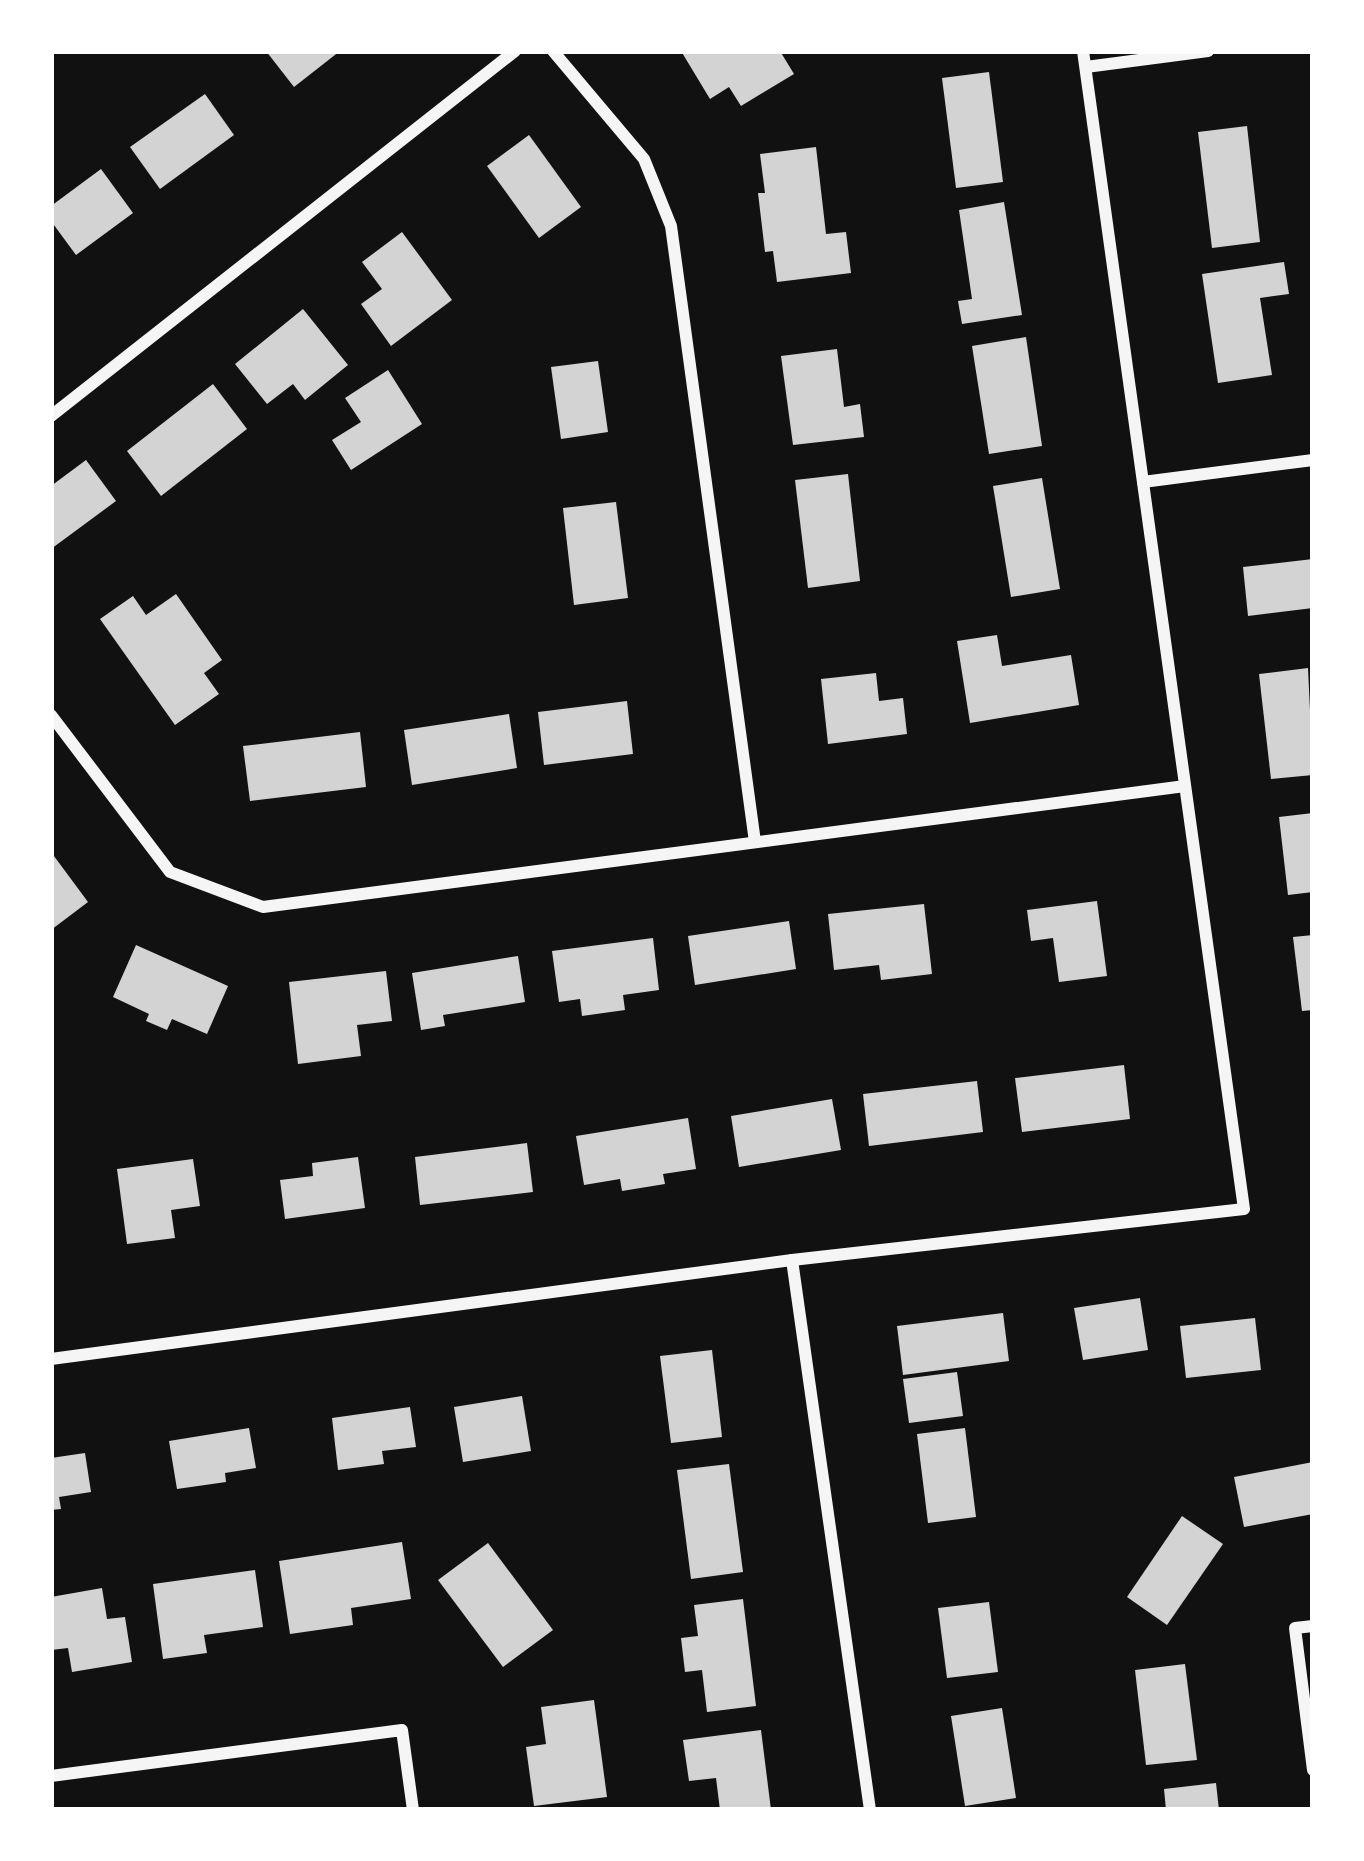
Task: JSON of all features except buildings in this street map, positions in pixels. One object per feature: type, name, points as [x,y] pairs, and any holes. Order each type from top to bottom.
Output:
[{"type":"street","points":[[51,416],[515,51]]},
{"type":"street","points":[[554,51],[644,159],[671,226],[755,842]]},
{"type":"street","points":[[51,1359],[792,1260],[1244,1209],[1084,51]]},
{"type":"street","points":[[1086,67],[1208,51]]},
{"type":"street","points":[[1143,482],[1313,460]]},
{"type":"street","points":[[51,715],[170,872],[263,908],[1185,786]]},
{"type":"street","points":[[792,1260],[870,1810]]},
{"type":"street","points":[[1313,1626],[1295,1628],[1313,1770]]},
{"type":"street","points":[[51,1776],[402,1730],[413,1810]]}]
